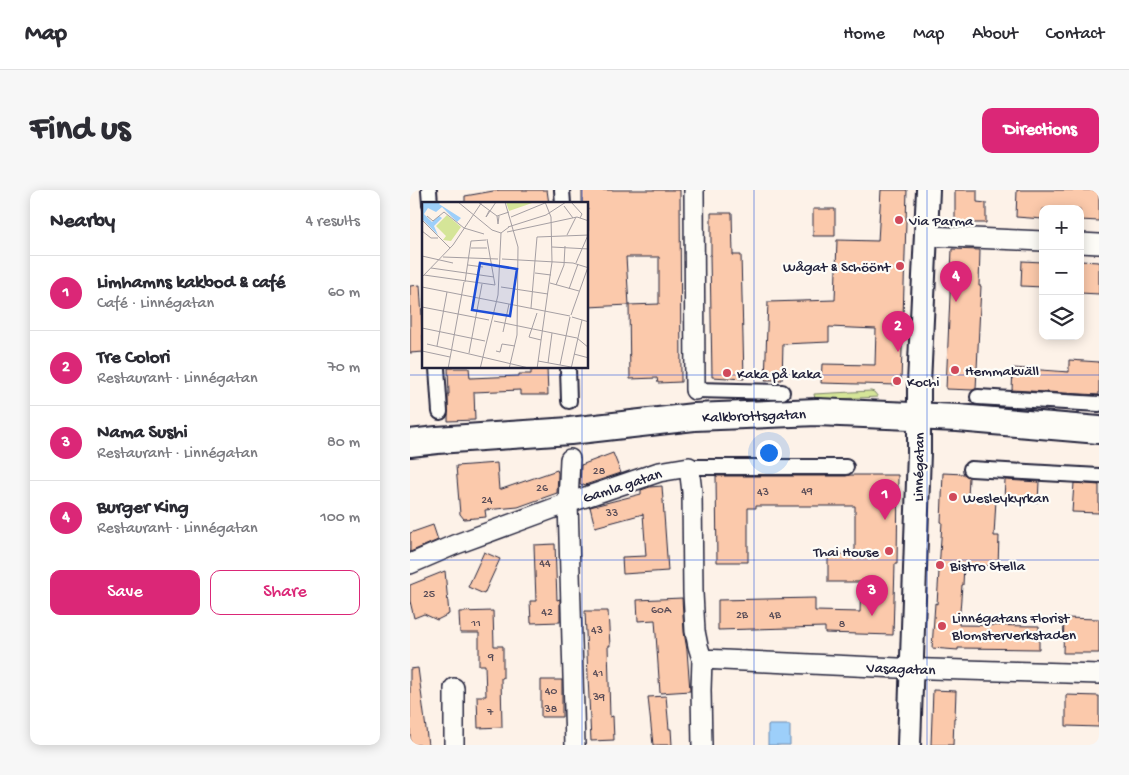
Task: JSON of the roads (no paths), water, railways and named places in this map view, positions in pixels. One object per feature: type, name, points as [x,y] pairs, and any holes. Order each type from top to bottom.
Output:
[{"type":"main road","name":"Kalkbrottsgatan","points":[[410,443],[570,431],[694,417],[817,412],[919,416],[1099,430]]},
{"type":"street","points":[[694,190],[695,390],[782,392]]},
{"type":"street","name":"Linnégatan","points":[[909,745],[919,384],[928,190]]},
{"type":"street","points":[[927,236],[1039,241]]},
{"type":"street","points":[[1084,243],[1099,244]]},
{"type":"street","points":[[437,369],[440,412]]},
{"type":"street","points":[[568,369],[569,401]]},
{"type":"street","points":[[978,397],[1099,404]]},
{"type":"street","points":[[570,459],[568,503],[575,745]]},
{"type":"street","name":"Gamla gatan","points":[[410,564],[454,545],[659,472],[689,468],[846,467]]},
{"type":"street","points":[[689,468],[692,492],[695,631],[702,659],[702,745]]},
{"type":"street","points":[[971,469],[1099,476]]},
{"type":"street","name":"Vasagatan","points":[[702,659],[1099,674]]},
{"type":"street","points":[[454,688],[454,745]]},
{"type":"water","points":[[768,725],[790,725],[790,745],[768,745]]},
{"type":"place","name":"Via Parma","points":[[899,220]]},
{"type":"place","name":"Wågat & Schöönt","points":[[900,266]]},
{"type":"place","name":"Burger King","points":[[956,302]]},
{"type":"place","name":"Tre Colori","points":[[898,352]]},
{"type":"place","name":"Hemmakväll","points":[[955,370]]},
{"type":"place","name":"Kaka på kaka","points":[[727,373]]},
{"type":"place","name":"Kochi","points":[[897,381]]},
{"type":"place","name":"Wesleykyrkan","points":[[953,497]]},
{"type":"place","name":"Limhamns kakbod & café","points":[[885,520]]},
{"type":"place","name":"Thai House","points":[[889,551]]},
{"type":"place","name":"Bistro Stella","points":[[940,565]]},
{"type":"place","name":"Nama Sushi","points":[[872,616]]},
{"type":"place","name":"Linnégatans Florist Blomsterverkstaden","points":[[942,626]]}]
